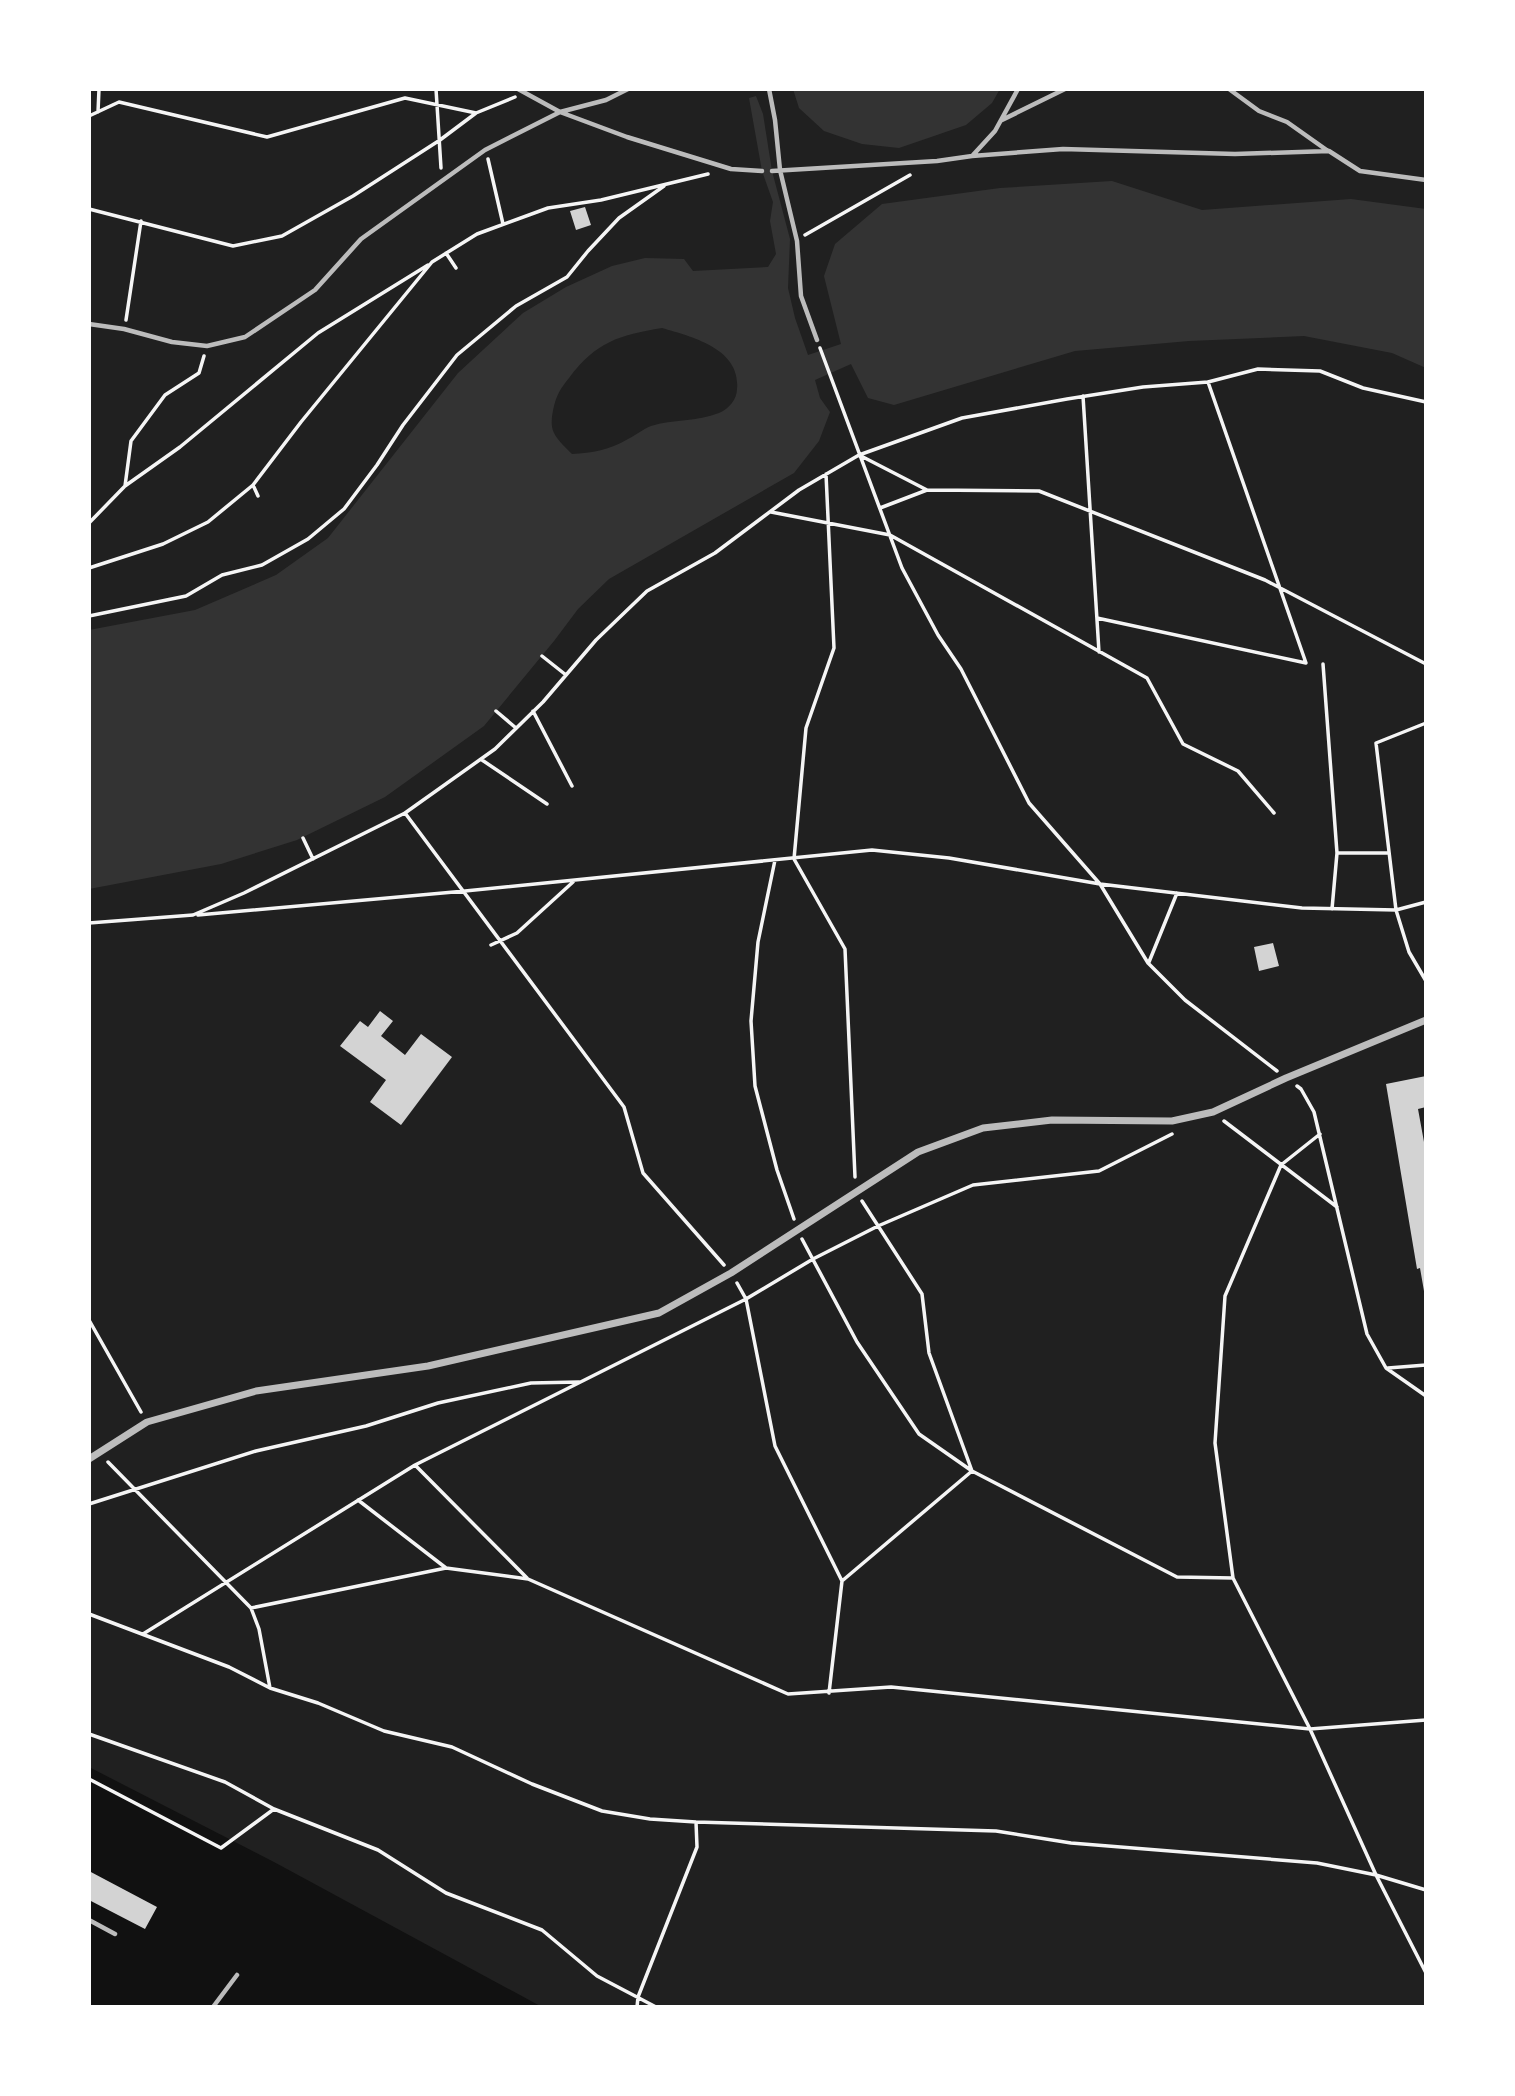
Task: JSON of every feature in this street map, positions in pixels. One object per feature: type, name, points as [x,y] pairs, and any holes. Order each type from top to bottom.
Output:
[{"type":"street","points":[[89,1459],[147,1422],[256,1391],[428,1366],[659,1313],[731,1273],[918,1152],[983,1128],[1052,1120],[1172,1121],[1213,1112],[1286,1078],[1426,1020]]},
{"type":"lane","points":[[518,89],[560,112],[627,137],[731,169],[762,171]]},
{"type":"lane","points":[[89,324],[124,329],[172,342],[208,346],[245,337],[315,290],[361,239],[485,150],[560,112],[606,100],[628,89]]},
{"type":"lane","points":[[769,89],[780,170],[797,241],[801,296],[817,340]]},
{"type":"lane","points":[[972,156],[995,131],[1018,89]]},
{"type":"lane","points":[[1001,120],[1065,89]]},
{"type":"lane","points":[[1229,89],[1259,111],[1287,122],[1360,171],[1426,180]]},
{"type":"lane","points":[[772,171],[937,162],[972,156],[1063,149],[1235,154],[1329,151]]},
{"type":"lane","points":[[89,1920],[115,1934]]},
{"type":"lane","points":[[213,2007],[237,1975]]},
{"type":"path","points":[[98,112],[99,89]]},
{"type":"path","points":[[436,89],[442,180]]},
{"type":"path","points":[[89,209],[233,246],[282,236],[353,196],[440,140],[476,113],[524,94]]},
{"type":"path","points":[[89,116],[119,102],[267,136],[405,98],[476,113]]},
{"type":"path","points":[[485,150],[503,224]]},
{"type":"path","points":[[89,523],[125,486],[180,447],[317,333],[477,234],[548,208],[601,200],[731,169]]},
{"type":"path","points":[[797,241],[834,217],[913,174]]},
{"type":"path","points":[[89,616],[186,596],[222,575],[262,565],[307,539],[344,509],[403,425],[457,355],[516,306],[567,277],[620,218],[665,185]]},
{"type":"path","points":[[124,329],[141,221]]},
{"type":"path","points":[[446,253],[456,268]]},
{"type":"path","points":[[89,568],[163,544],[208,522],[253,485],[332,383],[432,262]]},
{"type":"path","points":[[125,486],[131,441],[165,395],[199,373],[208,346]]},
{"type":"path","points":[[821,350],[902,568],[938,635],[961,669],[1029,803],[1100,884],[1148,963],[1185,1000],[1301,1088],[1314,1112],[1320,1134],[1367,1334],[1385,1368],[1426,1396]]},
{"type":"path","points":[[193,915],[405,813],[481,760],[516,728],[596,640],[647,591],[715,553],[799,490],[859,455],[962,418],[1143,387],[1208,382],[1258,369],[1320,371],[1363,388],[1426,402]]},
{"type":"path","points":[[1097,618],[1306,663],[1208,382]]},
{"type":"path","points":[[1083,396],[1100,652]]},
{"type":"path","points":[[859,455],[927,490]]},
{"type":"path","points":[[826,474],[834,648],[806,728],[794,859],[845,949],[856,1192],[922,1294],[929,1353],[972,1471]]},
{"type":"path","points":[[253,485],[258,496]]},
{"type":"path","points":[[879,508],[927,490],[1039,491],[1280,587],[1426,664]]},
{"type":"path","points":[[769,512],[890,535],[1147,678],[1183,744],[1238,771],[1273,813]]},
{"type":"path","points":[[542,656],[566,676]]},
{"type":"path","points":[[1323,664],[1337,853],[1332,909]]},
{"type":"path","points":[[496,710],[516,728]]},
{"type":"path","points":[[533,711],[572,786]]},
{"type":"path","points":[[1426,723],[1376,743],[1396,910],[1409,952],[1426,981]]},
{"type":"path","points":[[481,760],[547,804]]},
{"type":"path","points":[[405,813],[624,1107],[643,1173],[731,1273],[746,1299],[775,1446],[842,1581],[829,1693]]},
{"type":"path","points":[[303,838],[313,859]]},
{"type":"path","points":[[89,923],[465,891],[872,850],[949,858],[1100,884],[1302,908],[1396,910],[1426,902]]},
{"type":"path","points":[[1337,853],[1388,853]]},
{"type":"path","points":[[775,860],[758,942],[751,1021],[755,1086],[777,1170],[797,1230],[857,1342],[919,1434],[972,1471],[1177,1577],[1233,1578]]},
{"type":"path","points":[[491,945],[517,933],[575,880]]},
{"type":"path","points":[[1148,963],[1177,893]]},
{"type":"path","points":[[1213,1112],[1337,1207]]},
{"type":"path","points":[[143,1634],[415,1465],[746,1299],[813,1259],[878,1226],[973,1185],[1099,1171],[1179,1130]]},
{"type":"path","points":[[1320,1134],[1281,1165],[1225,1296],[1215,1443],[1233,1578],[1310,1729],[1376,1875],[1426,1973]]},
{"type":"path","points":[[89,1320],[147,1422]]},
{"type":"path","points":[[1385,1368],[1426,1365]]},
{"type":"path","points":[[89,1504],[256,1451],[366,1426],[438,1403],[531,1383],[582,1382]]},
{"type":"path","points":[[99,1453],[251,1608],[259,1629],[270,1688]]},
{"type":"path","points":[[415,1465],[528,1579]]},
{"type":"path","points":[[842,1581],[972,1471]]},
{"type":"path","points":[[358,1500],[446,1568]]},
{"type":"path","points":[[251,1608],[446,1568],[528,1579],[788,1695],[891,1688],[1310,1729],[1426,1720]]},
{"type":"path","points":[[89,1614],[229,1667],[270,1688],[318,1703],[384,1731],[452,1747],[532,1784],[602,1811],[650,1819],[696,1822],[996,1831],[1071,1843],[1317,1863],[1376,1875],[1426,1890]]},
{"type":"path","points":[[89,1734],[225,1782],[274,1809],[378,1850],[446,1893],[542,1930],[597,1976],[656,2007]]},
{"type":"path","points":[[89,1779],[221,1848],[274,1809]]},
{"type":"path","points":[[637,2007],[638,1997],[697,1847],[696,1822]]},
{"type":"shaded area","points":[[89,89],[1426,89],[1426,2007],[542,2007],[274,1862],[89,1767]]},
{"type":"shaded area","points":[[793,89],[1000,89],[992,103],[966,125],[899,148],[862,144],[824,131],[799,108]]},
{"type":"shaded area","points":[[756,96],[763,114],[772,171],[790,239],[788,288],[808,355],[841,344],[824,276],[835,244],[882,204],[1000,188],[1112,181],[1202,210],[1351,199],[1426,209],[1426,368],[1392,353],[1304,336],[1189,341],[1075,351],[894,405],[868,398],[851,364],[815,380],[820,398],[830,412],[819,441],[794,473],[609,579],[578,609],[484,726],[385,797],[297,840],[221,864],[89,889],[89,630],[195,610],[276,575],[328,538],[458,373],[523,313],[566,287],[612,266],[645,258],[684,259],[693,271],[768,267],[776,254],[770,221],[773,202],[762,171],[749,98]],"holes":[[[662,328],[700,341],[723,354],[736,375],[737,389],[732,403],[711,416],[651,426],[608,448],[572,454],[553,430],[554,406],[564,385],[579,366],[599,348],[621,337]]]},
{"type":"building","points":[[585,207],[591,225],[576,230],[570,211]]},
{"type":"building","points":[[1273,943],[1279,966],[1259,971],[1254,947]]},
{"type":"building","points":[[380,1011],[393,1021],[381,1036],[405,1055],[421,1034],[452,1057],[401,1125],[370,1102],[386,1080],[340,1046],[360,1021],[368,1027]]},
{"type":"building","points":[[1426,1076],[1426,1107],[1418,1109],[1426,1153],[1424,1291],[1420,1268],[1417,1269],[1386,1084]]},
{"type":"building","points":[[89,1871],[157,1907],[145,1929],[89,1900]]}]
